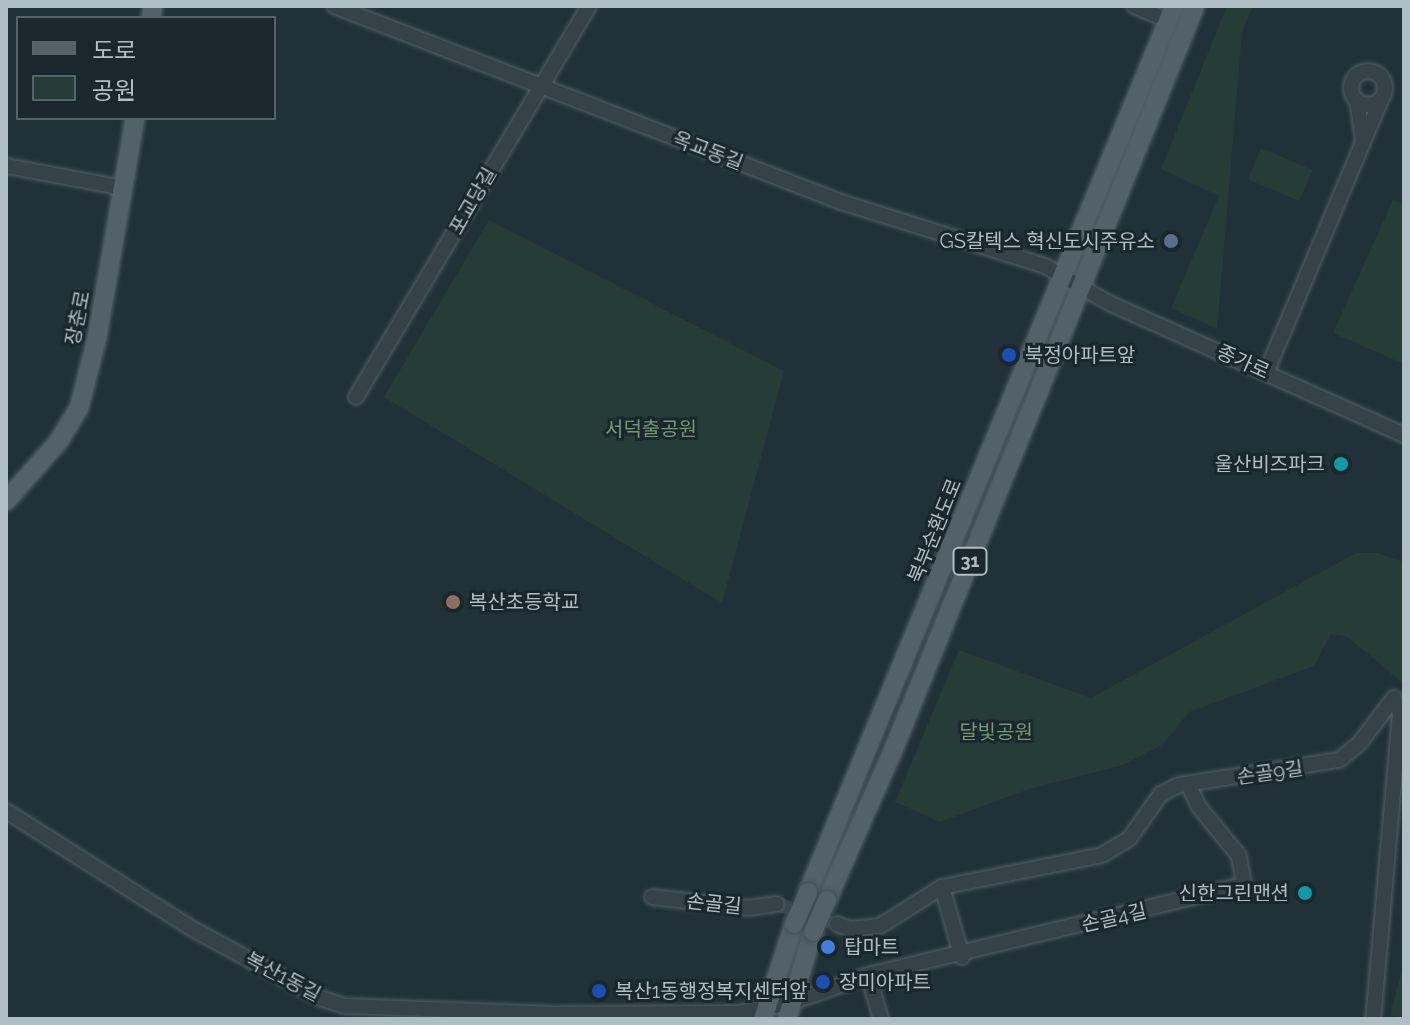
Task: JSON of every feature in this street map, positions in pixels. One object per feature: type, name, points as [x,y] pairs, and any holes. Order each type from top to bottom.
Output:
[{"type":"main road","points":[[1111,221],[1195,6]]},
{"type":"main road","points":[[1111,221],[1207,6]]},
{"type":"main road","name":"북부순환도로","points":[[764,1014],[794,924],[1153,60],[1165,9]]},
{"type":"main road","points":[[1090,212],[1165,9]]},
{"type":"main road","name":"장춘로","points":[[6,501],[59,441],[79,408],[135,120]]},
{"type":"main road","name":"31","points":[[788,1011],[813,932],[1111,221]]},
{"type":"street","name":"옥교동길","points":[[334,6],[841,202],[1064,275],[1083,288]]},
{"type":"street","name":"포교당길","points":[[356,397],[589,6]]},
{"type":"street","points":[[1134,6],[1165,9]]},
{"type":"street","points":[[1266,373],[1381,99],[1383,79],[1369,71],[1352,82],[1363,140]]},
{"type":"street","points":[[1357,100],[1370,104],[1381,99]]},
{"type":"street","points":[[6,166],[123,188]]},
{"type":"street","name":"종가로","points":[[1083,288],[1404,435]]},
{"type":"street","name":"손골9길","points":[[837,924],[880,926],[942,887],[1102,855],[1139,828],[1161,794],[1188,784],[1339,760],[1359,744],[1386,703],[1399,702],[1373,1019]]},
{"type":"street","name":"손골4길","points":[[788,1011],[868,975],[962,957],[1244,885],[1239,856],[1199,807],[1188,784]]},
{"type":"street","name":"복산1동길","points":[[6,811],[191,928],[335,1003],[550,1014],[680,1016],[788,1011]]},
{"type":"street","points":[[942,887],[962,957]]},
{"type":"street","name":"손골길","points":[[652,897],[748,908],[777,904]]},
{"type":"street","points":[[868,975],[881,1019]]},
{"type":"green space","points":[[1227,6],[1253,6],[1242,32],[1217,329],[1171,308],[1219,196],[1161,169]]},
{"type":"green space","points":[[1261,148],[1313,170],[1299,201],[1248,179]]},
{"type":"green space","points":[[1393,200],[1404,205],[1404,364],[1333,333]]},
{"type":"green space","name":"서덕출공원","points":[[489,220],[784,371],[722,603],[384,397]]},
{"type":"green space","name":"달빛공원","points":[[1356,553],[1377,553],[1404,562],[1404,684],[1348,637],[1331,634],[1314,666],[1189,712],[1163,744],[1123,765],[1026,790],[940,822],[895,802],[959,650],[1091,698]]},
{"type":"green space","points":[[1404,963],[1404,1018],[1390,1015]]},
{"type":"tunnel","points":[[777,904],[837,924]]},
{"type":"place","name":"GS칼텍스 혁신도시주유소","points":[[1171,241]]},
{"type":"place","name":"북정아파트앞","points":[[1009,355]]},
{"type":"place","name":"울산비즈파크","points":[[1341,464]]},
{"type":"place","name":"복산초등학교","points":[[453,602]]},
{"type":"place","name":"신한그린맨션","points":[[1305,893]]},
{"type":"place","name":"탑마트","points":[[828,947]]},
{"type":"place","name":"장미아파트","points":[[823,982]]},
{"type":"place","name":"복산1동행정복지센터앞","points":[[599,991]]}]
